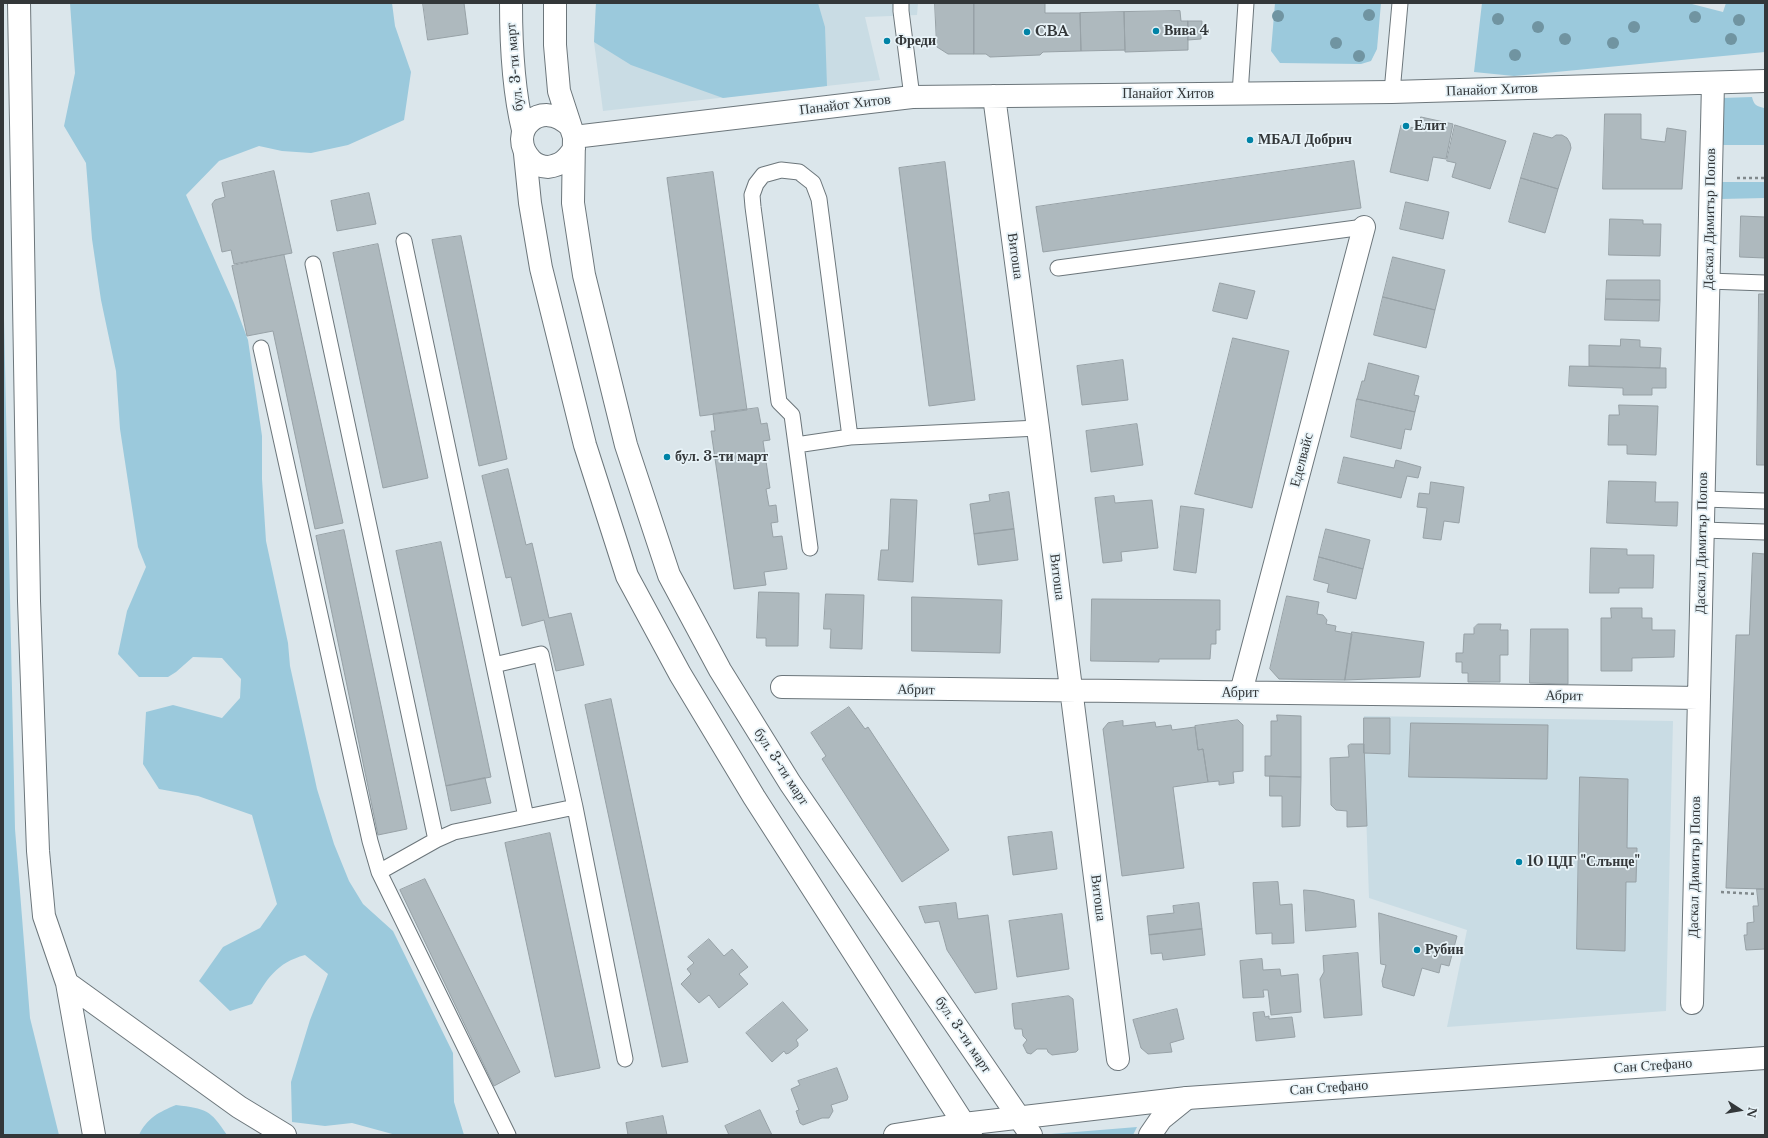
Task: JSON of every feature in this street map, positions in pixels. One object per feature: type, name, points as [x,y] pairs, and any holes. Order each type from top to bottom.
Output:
[{"type":"street","points":[[18,3],[29,601],[38,851],[44,916],[67,983],[94,1135]]},
{"type":"street","name":"бул. 3-ти март","points":[[511,3],[511,44],[518,109],[523,130]]},
{"type":"street","name":"бул. 3-ти март","points":[[555,3],[559,91],[573,137],[573,203],[584,275],[626,445],[669,575],[720,670],[790,783],[1031,1135]]},
{"type":"street","name":"Панайот Хитов","points":[[573,137],[912,97],[1392,92],[1765,81]]},
{"type":"street","name":"Даскал Димитър Попов","points":[[1692,1003],[1713,83]]},
{"type":"street","name":"Витоша","points":[[994,96],[1118,1058]]},
{"type":"street","points":[[525,154],[533,162],[545,167],[557,166],[567,159],[573,137],[562,118],[551,114],[540,115],[530,121],[523,130],[522,143],[525,154],[530,203],[541,268],[585,445],[627,576],[680,674],[754,797],[968,1130]]},
{"type":"street","name":"Еделвайс","points":[[1241,692],[1364,227]]},
{"type":"street","name":"Абрит","points":[[782,687],[1072,693],[1241,692],[1698,698]]},
{"type":"street","points":[[67,983],[239,1107],[285,1135]]},
{"type":"street","name":"Сан Стефано","points":[[896,1135],[968,1130],[1019,1117],[1187,1098],[1765,1058]]},
{"type":"street","points":[[1150,1135],[1161,1120],[1187,1098]]},
{"type":"lane","points":[[901,3],[900,11],[912,97]]},
{"type":"lane","points":[[1240,94],[1246,3]]},
{"type":"lane","points":[[1392,92],[1400,3]]},
{"type":"lane","points":[[810,548],[792,415],[779,402],[753,207],[754,189],[762,175],[781,170],[799,172],[813,183],[819,198],[850,437]]},
{"type":"lane","points":[[1058,268],[1364,227]]},
{"type":"lane","points":[[404,241],[526,817]]},
{"type":"lane","points":[[313,264],[436,840]]},
{"type":"lane","points":[[1708,282],[1765,283]]},
{"type":"lane","points":[[261,348],[370,841],[379,872],[508,1135]]},
{"type":"lane","points":[[796,445],[850,437],[1038,428]]},
{"type":"lane","points":[[1703,499],[1765,501]]},
{"type":"lane","points":[[1702,530],[1765,532]]},
{"type":"lane","points":[[494,665],[541,654],[575,807],[625,1059]]},
{"type":"lane","points":[[379,872],[436,840],[454,832],[575,807]]},
{"type":"path","points":[[1694,891],[1757,894]]},
{"type":"shaded area","points":[[70,3],[392,3],[395,26],[411,72],[404,120],[348,145],[311,153],[282,151],[259,146],[219,161],[186,195],[234,303],[248,340],[262,436],[262,479],[266,541],[288,643],[290,666],[317,789],[334,844],[349,881],[363,904],[393,931],[453,1053],[454,1102],[464,1135],[396,1135],[352,1123],[325,1126],[292,1122],[291,1082],[310,1020],[328,974],[305,955],[295,958],[279,967],[273,973],[252,1004],[230,1011],[199,981],[223,947],[260,928],[277,904],[252,815],[198,796],[159,789],[143,764],[146,712],[173,705],[222,718],[240,698],[241,679],[222,658],[193,657],[168,677],[139,677],[118,654],[127,611],[146,567],[138,547],[120,429],[116,371],[101,300],[92,239],[86,163],[64,126],[75,73]]},
{"type":"shaded area","points":[[596,3],[918,3],[917,15],[865,17],[880,80],[603,111],[594,42]]},
{"type":"shaded area","points":[[596,3],[818,3],[825,27],[827,86],[723,98],[631,65],[594,42]]},
{"type":"shaded area","points":[[1275,3],[1381,3],[1377,49],[1371,61],[1361,64],[1280,63],[1271,51]]},
{"type":"shaded area","points":[[1482,3],[1688,3],[1723,12],[1726,3],[1765,3],[1765,52],[1514,76],[1474,72]]},
{"type":"shaded area","points":[[1752,97],[1756,105],[1764,108],[1764,145],[1723,145],[1722,98]]},
{"type":"shaded area","points":[[1721,182],[1765,182],[1765,198],[1721,199]]},
{"type":"shaded area","points":[[3,272],[15,829],[30,1018],[59,1135],[3,1135]]},
{"type":"shaded area","name":"10 ЦДГ \"Слънце\"","points":[[1364,716],[1673,721],[1666,1011],[1447,1027],[1467,930],[1369,898],[1364,753],[1390,754],[1390,718],[1364,718]]},
{"type":"shaded area","points":[[176,1105],[201,1109],[216,1120],[227,1135],[139,1135],[142,1129],[154,1116]]},
{"type":"shaded area","points":[[1137,1127],[1133,1135],[1051,1134]]},
{"type":"building","points":[[423,3],[464,3],[468,34],[428,40]]},
{"type":"building","points":[[935,3],[974,3],[974,54],[948,54],[937,47]]},
{"type":"building","name":"CBA","points":[[974,3],[1045,3],[1045,13],[1080,13],[1081,51],[1043,52],[1040,55],[990,57],[986,54],[974,54]]},
{"type":"building","name":"Вива 4","points":[[1180,11],[1181,21],[1188,21],[1188,50],[1125,52],[1124,12]]},
{"type":"building","points":[[1124,12],[1125,50],[1081,51],[1080,13]]},
{"type":"building","points":[[1188,21],[1202,21],[1201,39],[1188,40]]},
{"type":"building","points":[[1605,114],[1641,114],[1641,139],[1665,142],[1667,128],[1686,131],[1682,189],[1603,189]]},
{"type":"building","points":[[1421,117],[1453,124],[1446,159],[1433,157],[1428,181],[1390,172],[1401,125],[1418,129]]},
{"type":"building","points":[[1455,125],[1506,141],[1490,189],[1452,177],[1456,163],[1447,161]]},
{"type":"building","points":[[1534,133],[1552,138],[1556,135],[1562,135],[1567,138],[1570,143],[1571,148],[1558,189],[1521,178]]},
{"type":"building","points":[[1354,161],[1361,208],[1043,252],[1036,207]]},
{"type":"building","points":[[945,162],[975,400],[929,406],[899,168]]},
{"type":"building","points":[[274,171],[292,253],[234,264],[231,250],[222,252],[212,204],[215,200],[225,197],[222,183]]},
{"type":"building","points":[[713,172],[747,410],[700,416],[667,178]]},
{"type":"building","points":[[1521,178],[1558,189],[1545,233],[1509,222]]},
{"type":"building","points":[[369,193],[376,224],[337,231],[331,201]]},
{"type":"building","points":[[1406,202],[1449,212],[1443,239],[1400,229]]},
{"type":"building","points":[[1741,216],[1765,217],[1765,258],[1740,257]]},
{"type":"building","points":[[1610,219],[1643,220],[1643,224],[1661,224],[1660,256],[1609,255]]},
{"type":"building","points":[[461,236],[507,459],[479,466],[432,240]]},
{"type":"building","points":[[378,244],[428,478],[383,488],[333,253]]},
{"type":"building","points":[[284,255],[343,523],[315,529],[273,331],[247,336],[232,266]]},
{"type":"building","points":[[1393,257],[1445,270],[1435,310],[1383,297]]},
{"type":"building","points":[[1607,280],[1660,280],[1660,300],[1606,299]]},
{"type":"building","points":[[1220,283],[1255,291],[1247,319],[1213,311]]},
{"type":"building","points":[[1759,294],[1765,294],[1765,465],[1757,465]]},
{"type":"building","points":[[1383,297],[1435,310],[1426,348],[1374,335]]},
{"type":"building","points":[[1606,299],[1660,300],[1659,321],[1605,320]]},
{"type":"building","points":[[1233,338],[1289,351],[1252,508],[1195,494]]},
{"type":"building","points":[[1621,339],[1640,340],[1640,347],[1661,348],[1660,368],[1589,366],[1589,345],[1620,346]]},
{"type":"building","points":[[1123,360],[1128,400],[1082,405],[1077,366]]},
{"type":"building","points":[[1369,363],[1419,376],[1414,395],[1419,396],[1415,412],[1357,399]]},
{"type":"building","points":[[1570,366],[1666,368],[1666,388],[1652,388],[1652,395],[1623,395],[1623,388],[1569,386]]},
{"type":"building","points":[[1357,399],[1415,412],[1411,430],[1405,429],[1401,449],[1351,437]]},
{"type":"building","points":[[1619,405],[1658,406],[1656,455],[1627,454],[1627,445],[1608,445],[1609,415],[1619,415]]},
{"type":"building","points":[[758,408],[761,424],[767,423],[770,440],[763,441],[770,488],[766,489],[769,506],[776,505],[778,522],[771,523],[773,537],[782,536],[787,569],[764,572],[766,585],[734,589],[711,431],[715,431],[713,414]]},
{"type":"building","points":[[1137,424],[1143,465],[1091,472],[1086,431]]},
{"type":"building","points":[[1344,457],[1394,468],[1396,460],[1421,467],[1418,478],[1407,476],[1401,498],[1338,483]]},
{"type":"building","points":[[508,469],[526,545],[532,543],[549,618],[571,613],[584,665],[556,671],[544,620],[522,626],[511,577],[506,578],[482,476]]},
{"type":"building","points":[[1609,481],[1656,482],[1655,502],[1678,502],[1677,526],[1607,523]]},
{"type":"building","points":[[1431,482],[1464,487],[1459,523],[1444,521],[1441,540],[1423,538],[1427,508],[1417,507],[1419,493],[1429,494]]},
{"type":"building","points":[[1009,492],[1014,529],[974,534],[970,504],[990,501],[989,495]]},
{"type":"building","points":[[1114,496],[1115,503],[1152,500],[1158,548],[1121,552],[1122,561],[1103,563],[1095,498]]},
{"type":"building","points":[[891,499],[917,500],[913,582],[878,580],[881,550],[888,550]]},
{"type":"building","points":[[1181,506],[1204,509],[1196,573],[1174,570]]},
{"type":"building","points":[[1014,529],[1018,560],[978,565],[974,534]]},
{"type":"building","points":[[1326,529],[1370,540],[1363,569],[1319,557]]},
{"type":"building","points":[[344,530],[407,829],[378,835],[316,536]]},
{"type":"building","points":[[441,542],[491,777],[446,786],[396,551]]},
{"type":"building","points":[[1591,548],[1627,549],[1627,555],[1654,555],[1653,588],[1619,588],[1619,593],[1590,593]]},
{"type":"building","points":[[1753,553],[1765,554],[1765,889],[1726,888],[1736,635],[1749,635]]},
{"type":"building","points":[[1319,557],[1363,569],[1356,599],[1327,592],[1329,584],[1314,580]]},
{"type":"building","points":[[759,592],[799,593],[798,646],[766,646],[766,638],[757,638]]},
{"type":"building","points":[[826,594],[864,595],[862,649],[830,648],[831,629],[824,629]]},
{"type":"building","points":[[1287,596],[1319,602],[1317,614],[1323,615],[1327,620],[1326,624],[1336,626],[1335,631],[1352,634],[1345,680],[1279,679],[1270,669]]},
{"type":"building","points":[[912,597],[1002,600],[1000,653],[912,651]]},
{"type":"building","points":[[1092,599],[1220,600],[1220,630],[1216,630],[1216,644],[1211,644],[1210,659],[1159,659],[1159,662],[1091,661]]},
{"type":"building","points":[[1611,608],[1642,608],[1642,618],[1652,618],[1652,630],[1675,630],[1674,657],[1632,658],[1632,671],[1601,671],[1601,618],[1611,618]]},
{"type":"building","points":[[1478,624],[1501,624],[1500,630],[1508,630],[1508,655],[1500,655],[1500,682],[1468,682],[1468,673],[1462,673],[1462,662],[1456,662],[1456,653],[1463,653],[1464,634],[1474,634],[1474,628]]},
{"type":"building","points":[[1531,629],[1568,629],[1568,684],[1530,683]]},
{"type":"building","points":[[1352,632],[1424,642],[1420,677],[1345,680]]},
{"type":"building","points":[[611,699],[688,1062],[662,1067],[585,705]]},
{"type":"building","points":[[849,707],[865,729],[868,727],[949,850],[902,882],[822,759],[826,756],[811,733]]},
{"type":"building","points":[[1277,715],[1301,716],[1301,777],[1265,776],[1265,756],[1271,756],[1271,721],[1277,721]]},
{"type":"building","points":[[1364,718],[1390,718],[1390,754],[1364,753]]},
{"type":"building","points":[[1238,720],[1243,725],[1243,771],[1233,772],[1234,783],[1219,785],[1219,781],[1208,782],[1203,749],[1198,750],[1195,726]]},
{"type":"building","points":[[1123,721],[1123,726],[1155,722],[1156,727],[1171,725],[1172,730],[1195,727],[1198,750],[1203,749],[1208,782],[1173,787],[1184,868],[1122,876],[1103,729],[1108,723]]},
{"type":"building","points":[[1411,723],[1548,725],[1547,779],[1409,777]]},
{"type":"building","points":[[1351,744],[1364,744],[1367,826],[1347,827],[1347,811],[1336,810],[1331,805],[1330,758],[1349,757],[1348,746]]},
{"type":"building","points":[[1270,776],[1301,777],[1300,826],[1282,827],[1282,796],[1270,796]]},
{"type":"building","points":[[1580,777],[1628,779],[1627,848],[1637,848],[1636,882],[1626,882],[1625,951],[1577,949]]},
{"type":"building","points":[[485,778],[491,803],[451,811],[446,786]]},
{"type":"building","points":[[1052,832],[1057,869],[1013,875],[1008,837]]},
{"type":"building","points":[[550,833],[600,1068],[555,1077],[505,843]]},
{"type":"building","points":[[425,879],[520,1072],[494,1086],[400,890]]},
{"type":"building","points":[[1278,882],[1280,905],[1292,904],[1294,943],[1272,944],[1272,933],[1256,934],[1253,883]]},
{"type":"building","points":[[1757,889],[1765,889],[1765,949],[1746,950],[1744,935],[1747,935],[1747,923],[1754,922],[1753,906],[1758,906]]},
{"type":"building","points":[[1304,890],[1316,891],[1354,900],[1356,927],[1306,931]]},
{"type":"building","points":[[956,903],[958,919],[988,915],[997,989],[975,993],[947,950],[939,921],[925,923],[919,907]]},
{"type":"building","points":[[1199,903],[1202,929],[1149,935],[1147,916],[1174,913],[1173,906]]},
{"type":"building","name":"Рубин","points":[[1379,913],[1457,936],[1449,966],[1441,964],[1439,973],[1422,968],[1414,996],[1383,987],[1382,981],[1386,965],[1381,964]]},
{"type":"building","points":[[1062,914],[1069,969],[1017,977],[1009,921]]},
{"type":"building","points":[[1202,929],[1205,955],[1163,960],[1162,953],[1151,954],[1149,935]]},
{"type":"building","points":[[709,939],[724,956],[732,949],[748,967],[739,974],[748,984],[719,1008],[709,995],[699,1003],[681,984],[691,974],[687,969],[694,963],[688,957]]},
{"type":"building","points":[[1358,953],[1362,1015],[1324,1018],[1320,979],[1324,972],[1323,956]]},
{"type":"building","points":[[1262,959],[1263,970],[1280,969],[1281,976],[1298,974],[1301,1012],[1271,1015],[1268,990],[1263,990],[1264,997],[1243,998],[1240,961]]},
{"type":"building","points":[[1069,996],[1073,999],[1078,1050],[1076,1052],[1052,1055],[1047,1049],[1037,1049],[1031,1054],[1027,1053],[1023,1045],[1027,1040],[1023,1036],[1022,1029],[1015,1029],[1014,1026],[1012,1004]]},
{"type":"building","points":[[783,1002],[808,1030],[796,1040],[798,1046],[789,1053],[786,1054],[784,1051],[772,1062],[746,1033]]},
{"type":"building","points":[[1177,1009],[1184,1039],[1170,1043],[1172,1052],[1148,1054],[1141,1048],[1133,1020]]},
{"type":"building","points":[[1264,1012],[1265,1017],[1269,1016],[1269,1019],[1292,1017],[1295,1037],[1256,1041],[1253,1013]]},
{"type":"building","points":[[837,1068],[848,1097],[847,1100],[831,1105],[833,1111],[829,1118],[822,1118],[803,1125],[800,1123],[796,1111],[799,1110],[791,1089],[800,1085],[798,1081]]},
{"type":"building","points":[[760,1110],[772,1135],[729,1135],[725,1126]]},
{"type":"building","points":[[663,1116],[667,1135],[628,1135],[626,1123]]},
{"type":"place","name":"Вива 4","points":[[1156,31]]},
{"type":"place","name":"CBA","points":[[1027,32]]},
{"type":"place","name":"Фреди","points":[[887,41]]},
{"type":"place","name":"Елит","points":[[1406,126]]},
{"type":"place","name":"МБАЛ Добрич","points":[[1250,140]]},
{"type":"place","name":"бул. 3-ти март","points":[[667,457]]},
{"type":"place","name":"10 ЦДГ \"Слънце\"","points":[[1519,862]]},
{"type":"place","name":"Рубин","points":[[1417,950]]}]
